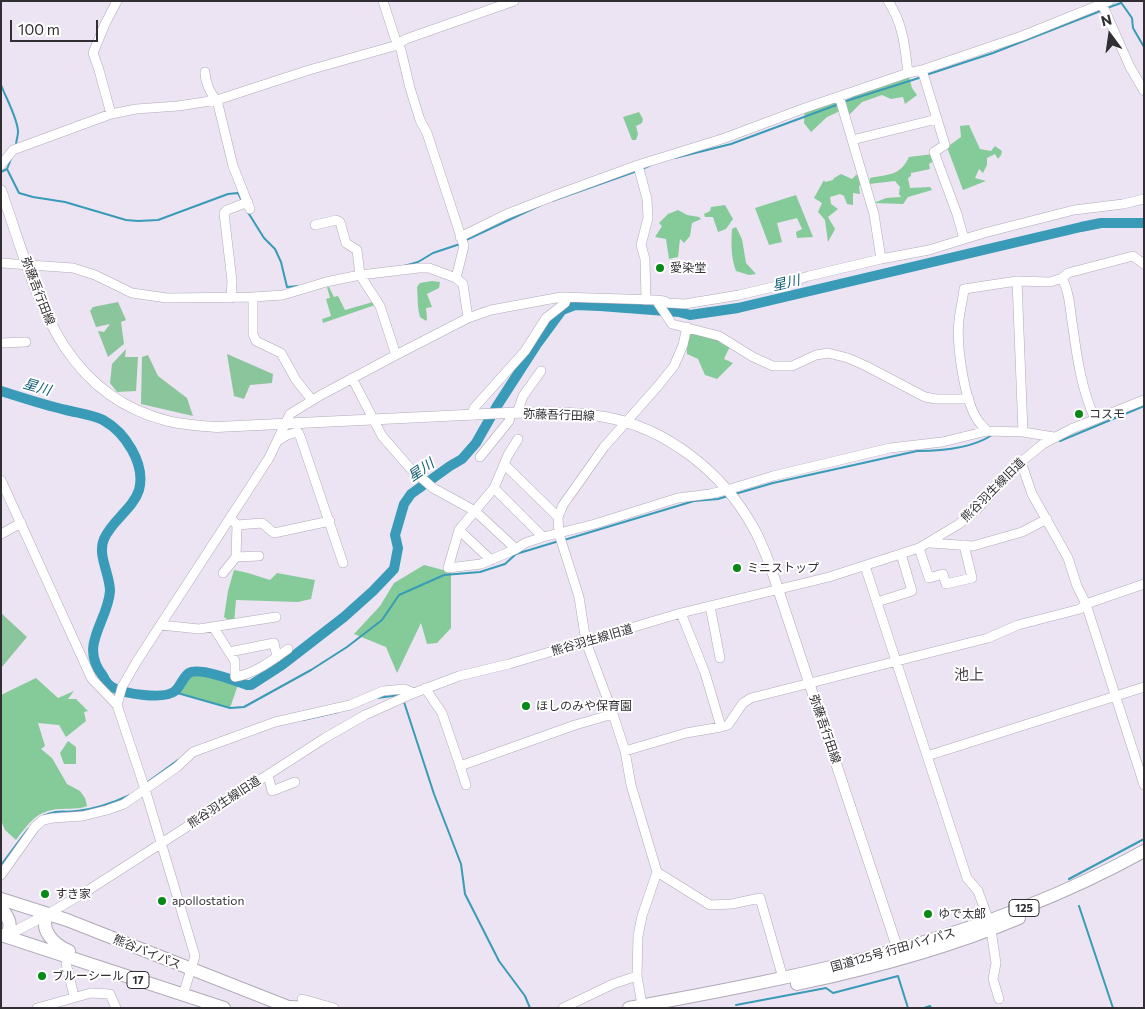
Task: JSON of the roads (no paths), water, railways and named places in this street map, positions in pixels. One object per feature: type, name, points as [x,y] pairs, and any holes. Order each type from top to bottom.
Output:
[{"type":"highway","name":"国道125号 行田バイパス","points":[[988,927],[1144,851]]},
{"type":"highway","name":"国道125号 行田バイパス","points":[[672,1008],[833,976],[900,955],[1054,904],[1144,860]]},
{"type":"highway","name":"熊谷バイパス","points":[[1,899],[48,914],[290,1007],[306,1004]]},
{"type":"highway","points":[[1,908],[10,924],[10,931],[3,937]]},
{"type":"highway","points":[[48,914],[46,926],[52,940],[61,948],[98,966]]},
{"type":"highway","name":"17","points":[[3,937],[224,1008]]},
{"type":"highway","name":"国道125号 行田バイパス","points":[[636,1007],[900,955]]},
{"type":"main road","name":"弥藤吾行田線","points":[[1,190],[50,324],[66,351],[92,381],[126,405],[145,414],[187,425],[217,427],[512,413],[587,414],[626,422],[662,437],[697,461],[728,490],[753,527],[770,565],[900,955]]},
{"type":"main road","points":[[3,937],[48,914]]},
{"type":"street","points":[[111,114],[100,70],[93,53],[104,24],[117,1]]},
{"type":"street","points":[[383,1],[401,50],[420,120],[427,133],[464,246],[456,278]]},
{"type":"street","points":[[1,165],[14,150],[111,114],[136,109],[217,100],[309,70],[394,46],[514,1]]},
{"type":"street","points":[[888,1],[899,22],[903,36],[908,73]]},
{"type":"street","points":[[460,237],[507,214],[638,165],[725,138],[839,96],[1022,36],[1105,3],[1130,67],[1144,91]]},
{"type":"street","points":[[922,70],[945,145],[934,152],[957,214],[964,240]]},
{"type":"street","points":[[205,72],[212,96],[217,100],[233,166],[249,205],[227,210],[224,213],[232,281],[231,298]]},
{"type":"street","points":[[839,96],[874,214],[881,259]]},
{"type":"street","points":[[852,140],[937,119]]},
{"type":"street","points":[[638,165],[646,199],[648,218],[641,245],[645,259],[646,300]]},
{"type":"street","points":[[117,702],[122,687],[137,661],[269,458],[290,414],[352,378],[468,318],[491,310],[518,304],[567,297],[664,300],[668,303],[685,304],[716,299],[758,291],[809,276],[881,259],[929,250],[984,233],[1074,210],[1142,203]]},
{"type":"street","points":[[315,225],[336,220],[340,222],[346,243],[357,250],[360,275],[380,306],[396,355]]},
{"type":"street","points":[[987,431],[976,419],[969,399],[959,350],[959,321],[964,289],[1017,281],[1050,282],[1062,278],[1068,273],[1133,256],[1144,264]]},
{"type":"street","points":[[1,263],[73,268],[95,275],[132,293],[167,298],[231,298],[282,295],[326,282],[360,275],[429,268],[456,278],[463,284],[468,318]]},
{"type":"street","points":[[1062,278],[1068,294],[1079,361],[1090,408],[1095,419]]},
{"type":"street","points":[[1017,281],[1023,432]]},
{"type":"street","points":[[254,297],[253,334],[256,341],[281,353],[296,380],[312,400]]},
{"type":"street","points":[[474,415],[474,408],[525,351],[546,318],[565,303],[567,297]]},
{"type":"street","points":[[656,300],[672,324],[719,336],[773,366],[792,366],[816,355],[828,353],[848,358],[925,401],[969,399]]},
{"type":"street","points":[[636,1007],[638,936],[642,916],[657,872],[631,785],[625,751],[586,642],[579,597],[559,534],[558,517],[563,504],[604,447],[674,366],[683,345],[687,327]]},
{"type":"street","points":[[1,343],[26,342]]},
{"type":"street","points":[[480,457],[509,421],[523,396],[542,371]]},
{"type":"street","points":[[352,378],[382,436],[409,468],[433,488],[475,511],[516,549]]},
{"type":"street","name":"熊谷羽生線旧道","points":[[48,914],[364,715],[425,688],[473,672],[509,664],[710,606],[865,566],[919,548],[959,524],[977,509],[1021,462],[1054,437],[1144,400]]},
{"type":"street","points":[[518,439],[508,454],[494,488],[459,530],[448,568],[480,564],[516,549],[525,543],[543,537],[559,534],[678,498],[728,490],[773,476],[890,448],[942,442],[987,431],[1023,432],[1054,437]]},
{"type":"street","points":[[279,440],[287,435],[298,432],[343,563]]},
{"type":"street","points":[[1021,462],[1032,494],[1068,558],[1077,586],[1086,604],[1144,785]]},
{"type":"street","points":[[504,464],[558,517]]},
{"type":"street","points":[[1,480],[92,679],[117,702],[195,956],[183,995]]},
{"type":"street","points":[[494,488],[543,537]]},
{"type":"street","points":[[223,573],[236,557],[237,525],[230,518]]},
{"type":"street","points":[[930,543],[973,546],[1022,532],[1047,519]]},
{"type":"street","points":[[237,525],[262,523],[274,533],[330,521]]},
{"type":"street","points":[[1,534],[21,523]]},
{"type":"street","points":[[459,530],[491,560]]},
{"type":"street","points":[[919,548],[928,578],[943,574],[946,584],[972,578],[964,545]]},
{"type":"street","points":[[877,602],[912,591],[902,554]]},
{"type":"street","points":[[236,557],[259,556]]},
{"type":"street","points":[[865,566],[967,878],[978,891],[996,963],[993,978],[999,999]]},
{"type":"street","points":[[625,751],[686,733],[721,728],[728,724],[743,704],[751,698],[988,638],[1018,625],[1080,609],[1086,604],[1144,584]]},
{"type":"street","points":[[710,606],[720,658]]},
{"type":"street","points":[[681,614],[705,673],[721,728]]},
{"type":"street","points":[[161,625],[199,629],[214,628],[276,617]]},
{"type":"street","points":[[214,628],[235,661],[235,677],[243,676],[277,657],[288,648]]},
{"type":"street","points":[[229,652],[274,643],[277,657]]},
{"type":"street","points":[[927,756],[1144,687]]},
{"type":"street","points":[[425,688],[442,713],[466,785]]},
{"type":"street","points":[[1,875],[35,827],[43,820],[83,816],[124,804],[144,786],[177,767],[193,752],[274,722],[350,705],[383,691],[404,689],[406,696]]},
{"type":"street","points":[[460,766],[575,725],[613,714]]},
{"type":"street","points":[[268,775],[272,791],[294,782]]},
{"type":"street","points":[[657,872],[710,905],[732,904],[760,898],[782,978]]},
{"type":"street","points":[[3,937],[15,946],[204,1008]]},
{"type":"street","points":[[66,963],[74,996]]},
{"type":"street","points":[[563,1008],[613,984],[637,976]]},
{"type":"street","points":[[37,1008],[74,996],[91,993],[110,994],[116,1008]]},
{"type":"street","points":[[306,1004],[334,1008]]},
{"type":"waterway","points":[[1120,1],[1132,18],[1133,28],[1144,47]]},
{"type":"waterway","points":[[1107,8],[1121,3]]},
{"type":"waterway","points":[[926,75],[993,53],[1103,10]]},
{"type":"waterway","points":[[843,102],[922,77]]},
{"type":"waterway","points":[[1,85],[16,121],[18,132],[16,145]]},
{"type":"waterway","points":[[675,158],[731,144],[839,104]]},
{"type":"waterway","points":[[1,172],[7,169],[11,159]]},
{"type":"waterway","points":[[642,169],[651,165]]},
{"type":"waterway","points":[[7,169],[19,193],[65,202],[126,220],[158,220],[228,194],[238,193],[242,201]]},
{"type":"waterway","points":[[552,201],[637,171]]},
{"type":"waterway","points":[[466,240],[541,205]]},
{"type":"waterway","points":[[244,206],[264,238],[275,249],[281,262],[287,287],[299,286]]},
{"type":"waterway","name":"星川","points":[[1,391],[103,420],[119,432],[132,450],[136,460],[139,470],[139,490],[132,503],[112,526],[102,545],[110,591],[105,613],[96,634],[93,654],[96,665],[108,684],[125,692],[153,696],[170,694],[175,691],[189,673],[201,672],[251,685],[282,665],[344,617],[394,569],[398,548],[395,535],[404,504],[411,494],[462,459],[476,443],[497,406],[537,344],[562,310],[575,305],[679,312],[690,315],[738,308],[1081,227],[1101,223],[1144,223]]},
{"type":"waterway","points":[[404,266],[460,244]]},
{"type":"waterway","points":[[1060,441],[1144,406]]},
{"type":"waterway","points":[[735,494],[773,483],[917,451],[946,450],[965,446],[984,440],[992,435]]},
{"type":"waterway","points":[[564,540],[694,501],[718,499],[728,496]]},
{"type":"waterway","points":[[174,692],[230,708],[244,707],[311,670],[347,647],[382,620],[399,595],[444,575],[480,572],[505,564],[516,554],[559,541]]},
{"type":"waterway","points":[[377,698],[400,695]]},
{"type":"waterway","points":[[404,702],[434,794],[461,864],[465,894],[499,961],[525,996],[530,1008]]},
{"type":"waterway","points":[[303,720],[338,712]]},
{"type":"waterway","points":[[145,784],[178,760]]},
{"type":"waterway","points":[[43,816],[57,812],[98,807],[130,795]]},
{"type":"waterway","points":[[1,865],[28,829]]},
{"type":"waterway","points":[[1069,879],[1144,839]]},
{"type":"waterway","points":[[1079,906],[1113,1008]]},
{"type":"waterway","points":[[736,1005],[826,988],[833,993],[898,976],[908,1008]]},
{"type":"waterway","points":[[924,1008],[930,1006],[931,1008]]},
{"type":"place","name":"愛染堂","points":[[660,268]]},
{"type":"place","name":"コスモ","points":[[1079,414]]},
{"type":"place","name":"ミニストップ","points":[[737,568]]},
{"type":"place","name":"ほしのみや保育園","points":[[526,706]]},
{"type":"place","name":"すき家","points":[[45,894]]},
{"type":"place","name":"apollostation","points":[[162,901]]},
{"type":"place","name":"ゆで太郎","points":[[928,914]]},
{"type":"place","name":"ブルーシール","points":[[42,976]]},
{"type":"district","name":"池上","points":[[969,675]]}]
